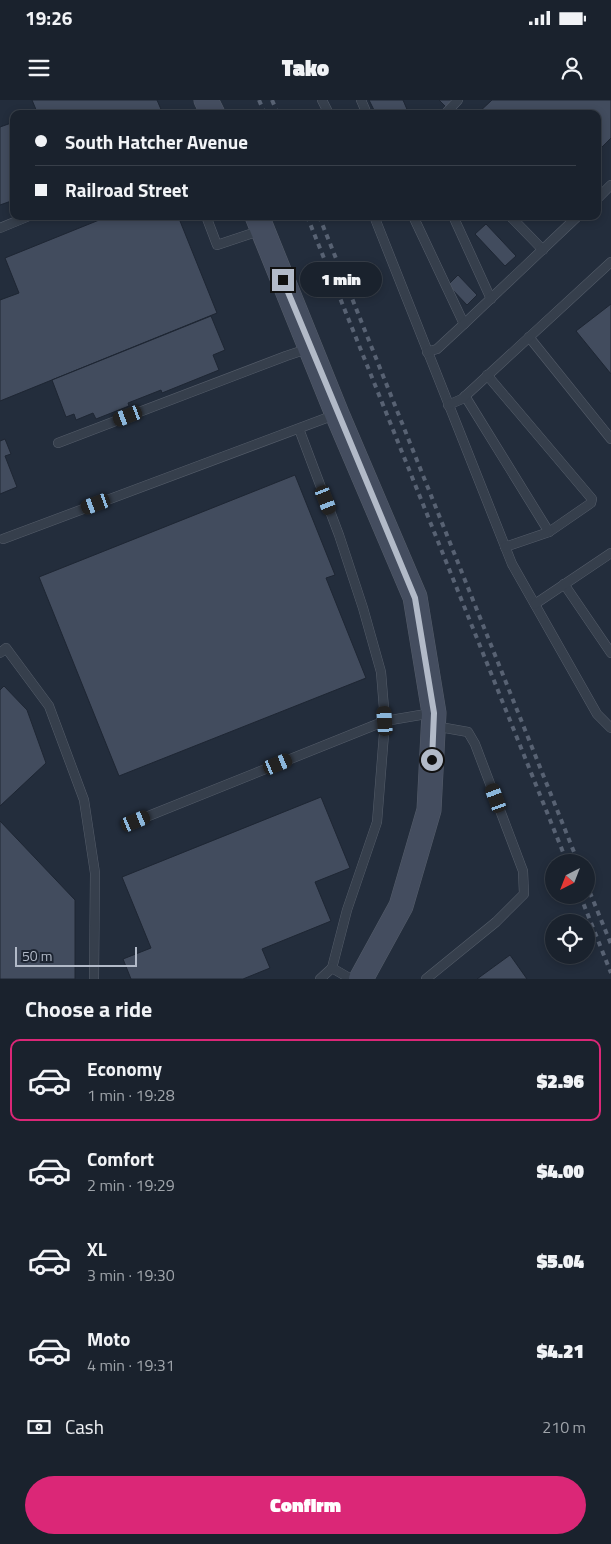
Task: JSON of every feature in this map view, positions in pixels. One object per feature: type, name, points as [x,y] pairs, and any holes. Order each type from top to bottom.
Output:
[{"type":"street","points":[[259,223],[415,598],[434,719],[430,810],[401,906],[361,979]]},
{"type":"lane","points":[[449,110],[458,100]]},
{"type":"lane","points":[[601,195],[611,185]]},
{"type":"lane","points":[[0,228],[19,220]]},
{"type":"lane","points":[[208,220],[217,245],[259,223]]},
{"type":"lane","points":[[376,220],[512,564],[597,714],[611,728]]},
{"type":"lane","points":[[414,220],[464,324]]},
{"type":"lane","points":[[455,220],[490,299]]},
{"type":"lane","points":[[514,220],[543,250]]},
{"type":"lane","points":[[427,352],[436,349],[464,324],[574,220]]},
{"type":"lane","points":[[448,404],[462,399],[611,262]]},
{"type":"lane","points":[[529,337],[611,439]]},
{"type":"lane","points":[[58,443],[310,348]]},
{"type":"lane","points":[[487,375],[592,499],[591,503],[549,532],[505,547]]},
{"type":"lane","points":[[464,396],[549,532]]},
{"type":"lane","points":[[3,539],[337,414]]},
{"type":"lane","points":[[299,429],[339,535],[363,608],[381,672],[385,721],[378,822],[347,910],[332,968],[320,979]]},
{"type":"lane","points":[[535,604],[611,553]]},
{"type":"lane","points":[[564,584],[611,653]]},
{"type":"lane","points":[[0,653],[6,648],[49,706],[84,800],[95,873],[94,979]]},
{"type":"lane","points":[[136,821],[385,721],[434,719],[468,732],[475,744],[523,871],[524,894],[496,922],[426,979]]},
{"type":"lane","points":[[332,968],[351,979]]},
{"type":"building","points":[[32,100],[157,100],[161,110],[36,110]]},
{"type":"building","points":[[369,100],[403,100],[407,110],[374,110]]},
{"type":"building","points":[[439,100],[455,100],[447,108]]},
{"type":"building","points":[[492,100],[611,100],[611,138],[601,148],[601,110],[481,110]]},
{"type":"building","points":[[10,123],[10,201],[0,205],[0,127]]},
{"type":"building","points":[[99,220],[180,220],[217,313],[0,401],[0,300],[19,293],[5,258]]},
{"type":"building","points":[[486,224],[516,256],[505,266],[475,234]]},
{"type":"building","points":[[458,275],[477,295],[467,305],[448,285]]},
{"type":"building","points":[[611,304],[611,374],[576,331]]},
{"type":"building","points":[[211,316],[225,350],[213,355],[219,370],[162,393],[161,390],[128,403],[129,406],[96,419],[93,413],[76,420],[74,414],[66,417],[52,380]]},
{"type":"building","points":[[5,439],[11,454],[5,456],[17,487],[0,494],[0,441]]},
{"type":"building","points":[[295,475],[335,575],[326,578],[366,678],[119,776],[39,577]]},
{"type":"building","points":[[4,686],[27,710],[46,763],[0,806],[0,690]]},
{"type":"building","points":[[321,797],[350,868],[315,882],[331,921],[262,949],[270,968],[243,979],[131,979],[123,959],[151,948],[122,877]]},
{"type":"building","points":[[0,821],[75,900],[75,979],[0,979]]},
{"type":"building","points":[[510,955],[527,979],[477,979]]},
{"type":"railway","points":[[259,100],[263,110]]},
{"type":"railway","points":[[272,100],[276,110]]},
{"type":"railway","points":[[309,220],[564,854]]},
{"type":"railway","points":[[321,220],[575,854]]},
{"type":"railway","points":[[584,904],[611,973]]},
{"type":"railway","points":[[595,904],[611,944]]},
{"type":"route","points":[[283,280],[415,598],[434,713],[432,760]]}]
